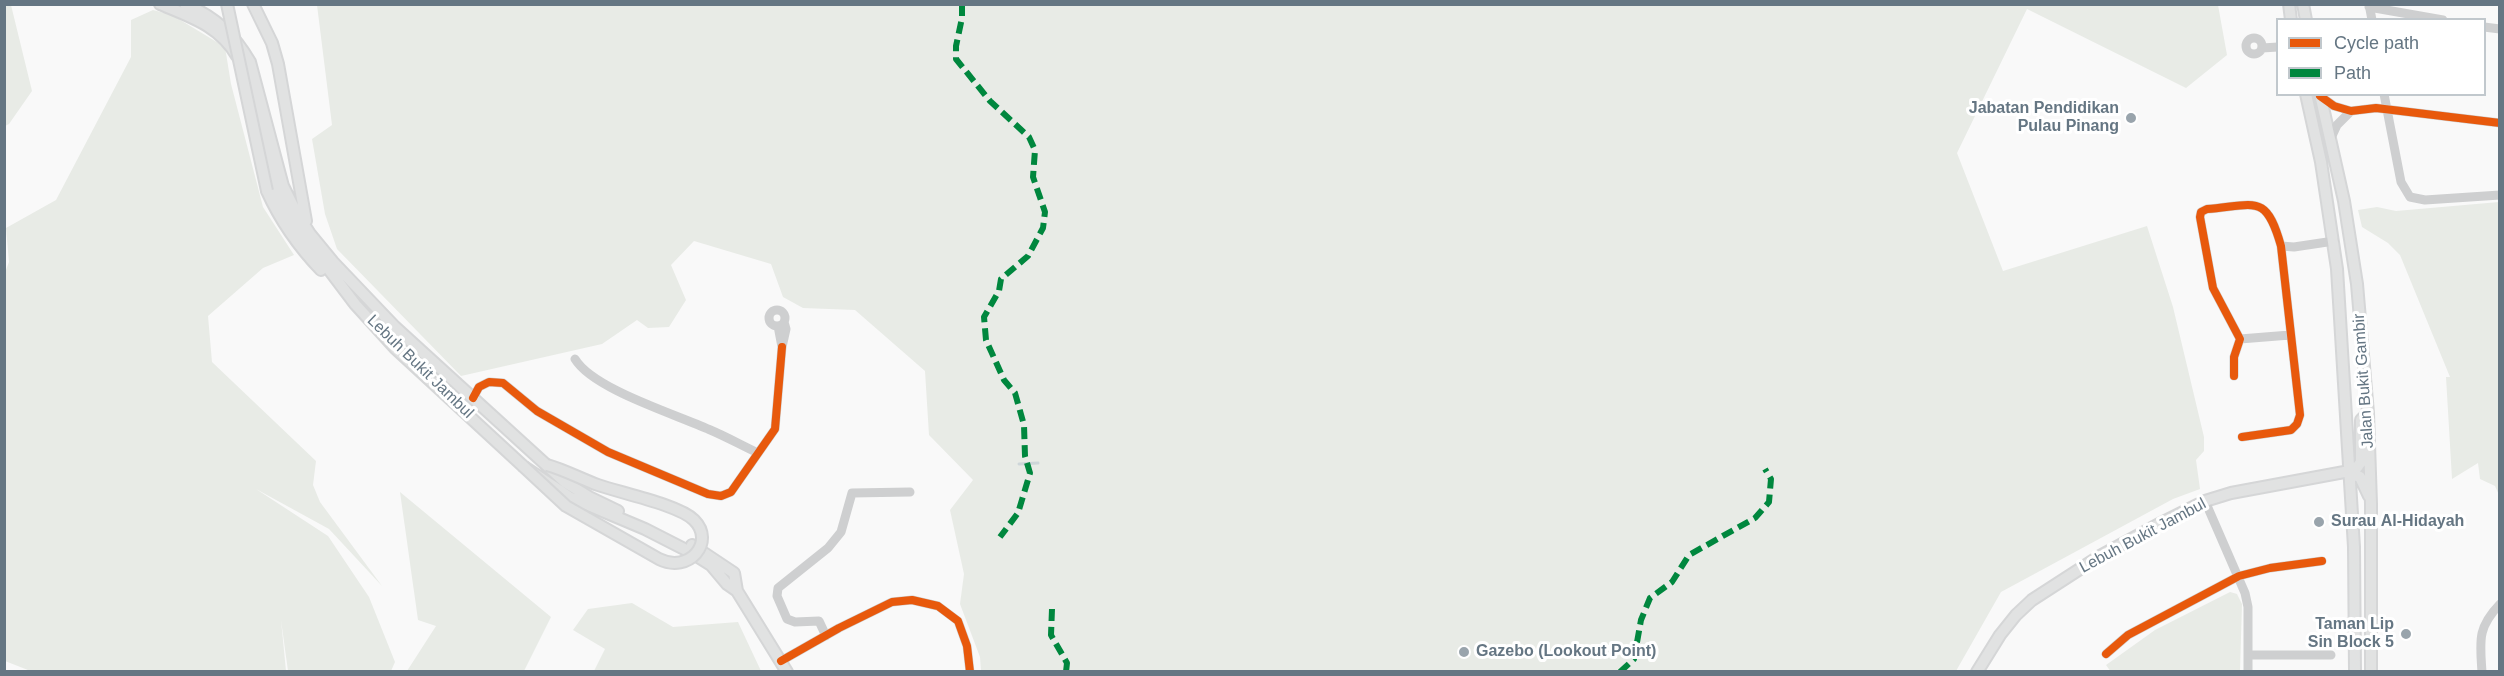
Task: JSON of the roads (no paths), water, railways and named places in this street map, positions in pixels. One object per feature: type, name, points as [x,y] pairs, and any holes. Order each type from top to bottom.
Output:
[{"type":"main road","name":"Lebuh Bukit Jambul","points":[[160,4],[208,25],[219,33],[233,49],[248,81],[275,190],[284,210],[355,304],[395,348],[523,466],[569,497],[645,529],[711,565],[727,584],[737,591],[787,672]]},
{"type":"main road","name":"Lebuh Bukit Jambul","points":[[185,4],[221,24],[242,47],[256,78],[283,186],[310,234],[333,262],[395,327],[566,482],[589,497],[700,549],[734,573],[737,591]]},
{"type":"main road","points":[[226,4],[267,191],[287,230],[303,252],[355,304]]},
{"type":"main road","points":[[253,4],[272,43],[278,64],[303,210],[310,234]]},
{"type":"main road","name":"Jalan Bukit Gambir","points":[[2306,96],[2321,162],[2338,280],[2355,589],[2355,672]]},
{"type":"main road","name":"Jalan Bukit Gambir","points":[[2320,96],[2353,249],[2368,413],[2372,504],[2371,672]]},
{"type":"main road","points":[[2349,472],[2359,467],[2361,462],[2361,420],[2368,413]]},
{"type":"main road","points":[[523,466],[566,506],[659,559],[668,563],[683,563],[694,557],[700,544],[701,532],[691,518],[677,511],[598,485],[566,470],[547,465]]},
{"type":"main road","name":"Lebuh Bukit Jambul","points":[[1977,672],[2000,635],[2016,615],[2032,600],[2100,556],[2205,501],[2250,489],[2349,472]]},
{"type":"main road","points":[[2349,472],[2360,477],[2372,504]]},
{"type":"street","points":[[2369,6],[2432,18]]},
{"type":"street","points":[[2262,48],[2276,47]]},
{"type":"street","points":[[2321,96],[2334,106],[2351,111],[2366,108],[2498,123],[2499,112]]},
{"type":"street","points":[[2384,96],[2401,182],[2410,197],[2425,200],[2499,195]]},
{"type":"street","points":[[2330,141],[2337,125],[2351,111]]},
{"type":"street","points":[[2234,376],[2234,357],[2240,339],[2213,288],[2201,212],[2207,209],[2255,205],[2263,207],[2274,220],[2281,246],[2300,415],[2297,424],[2291,430],[2242,437]]},
{"type":"street","points":[[2281,246],[2294,247],[2333,238]]},
{"type":"street","points":[[473,398],[479,387],[489,382],[503,383],[537,411],[601,448],[708,494],[721,496],[731,492],[773,435],[777,422],[782,347],[786,329],[781,324]]},
{"type":"street","points":[[2240,339],[2290,335]]},
{"type":"street","points":[[575,359],[580,368],[624,395],[708,429],[758,453]]},
{"type":"street","points":[[826,636],[819,621],[795,622],[787,619],[777,596],[778,588],[828,548],[841,532],[852,493],[910,492]]},
{"type":"street","points":[[2205,501],[2239,576],[2248,607],[2248,672]]},
{"type":"street","points":[[2106,654],[2128,635],[2239,576],[2270,568],[2322,561]]},
{"type":"street","points":[[782,661],[892,602],[912,600],[938,606],[958,621],[967,646],[970,672]]},
{"type":"street","points":[[2482,672],[2480,637],[2488,617],[2499,604]]},
{"type":"street","points":[[2248,655],[2331,655]]},
{"type":"waterway","points":[[1019,464],[1038,463]]},
{"type":"place","name":"Jabatan Pendidikan Pulau Pinang","points":[[2131,118]]},
{"type":"place","name":"Surau Al-Hidayah","points":[[2319,522]]},
{"type":"place","name":"Taman Lip Sin Block 5","points":[[2406,634]]},
{"type":"place","name":"Gazebo (Lookout Point)","points":[[1464,652]]}]
